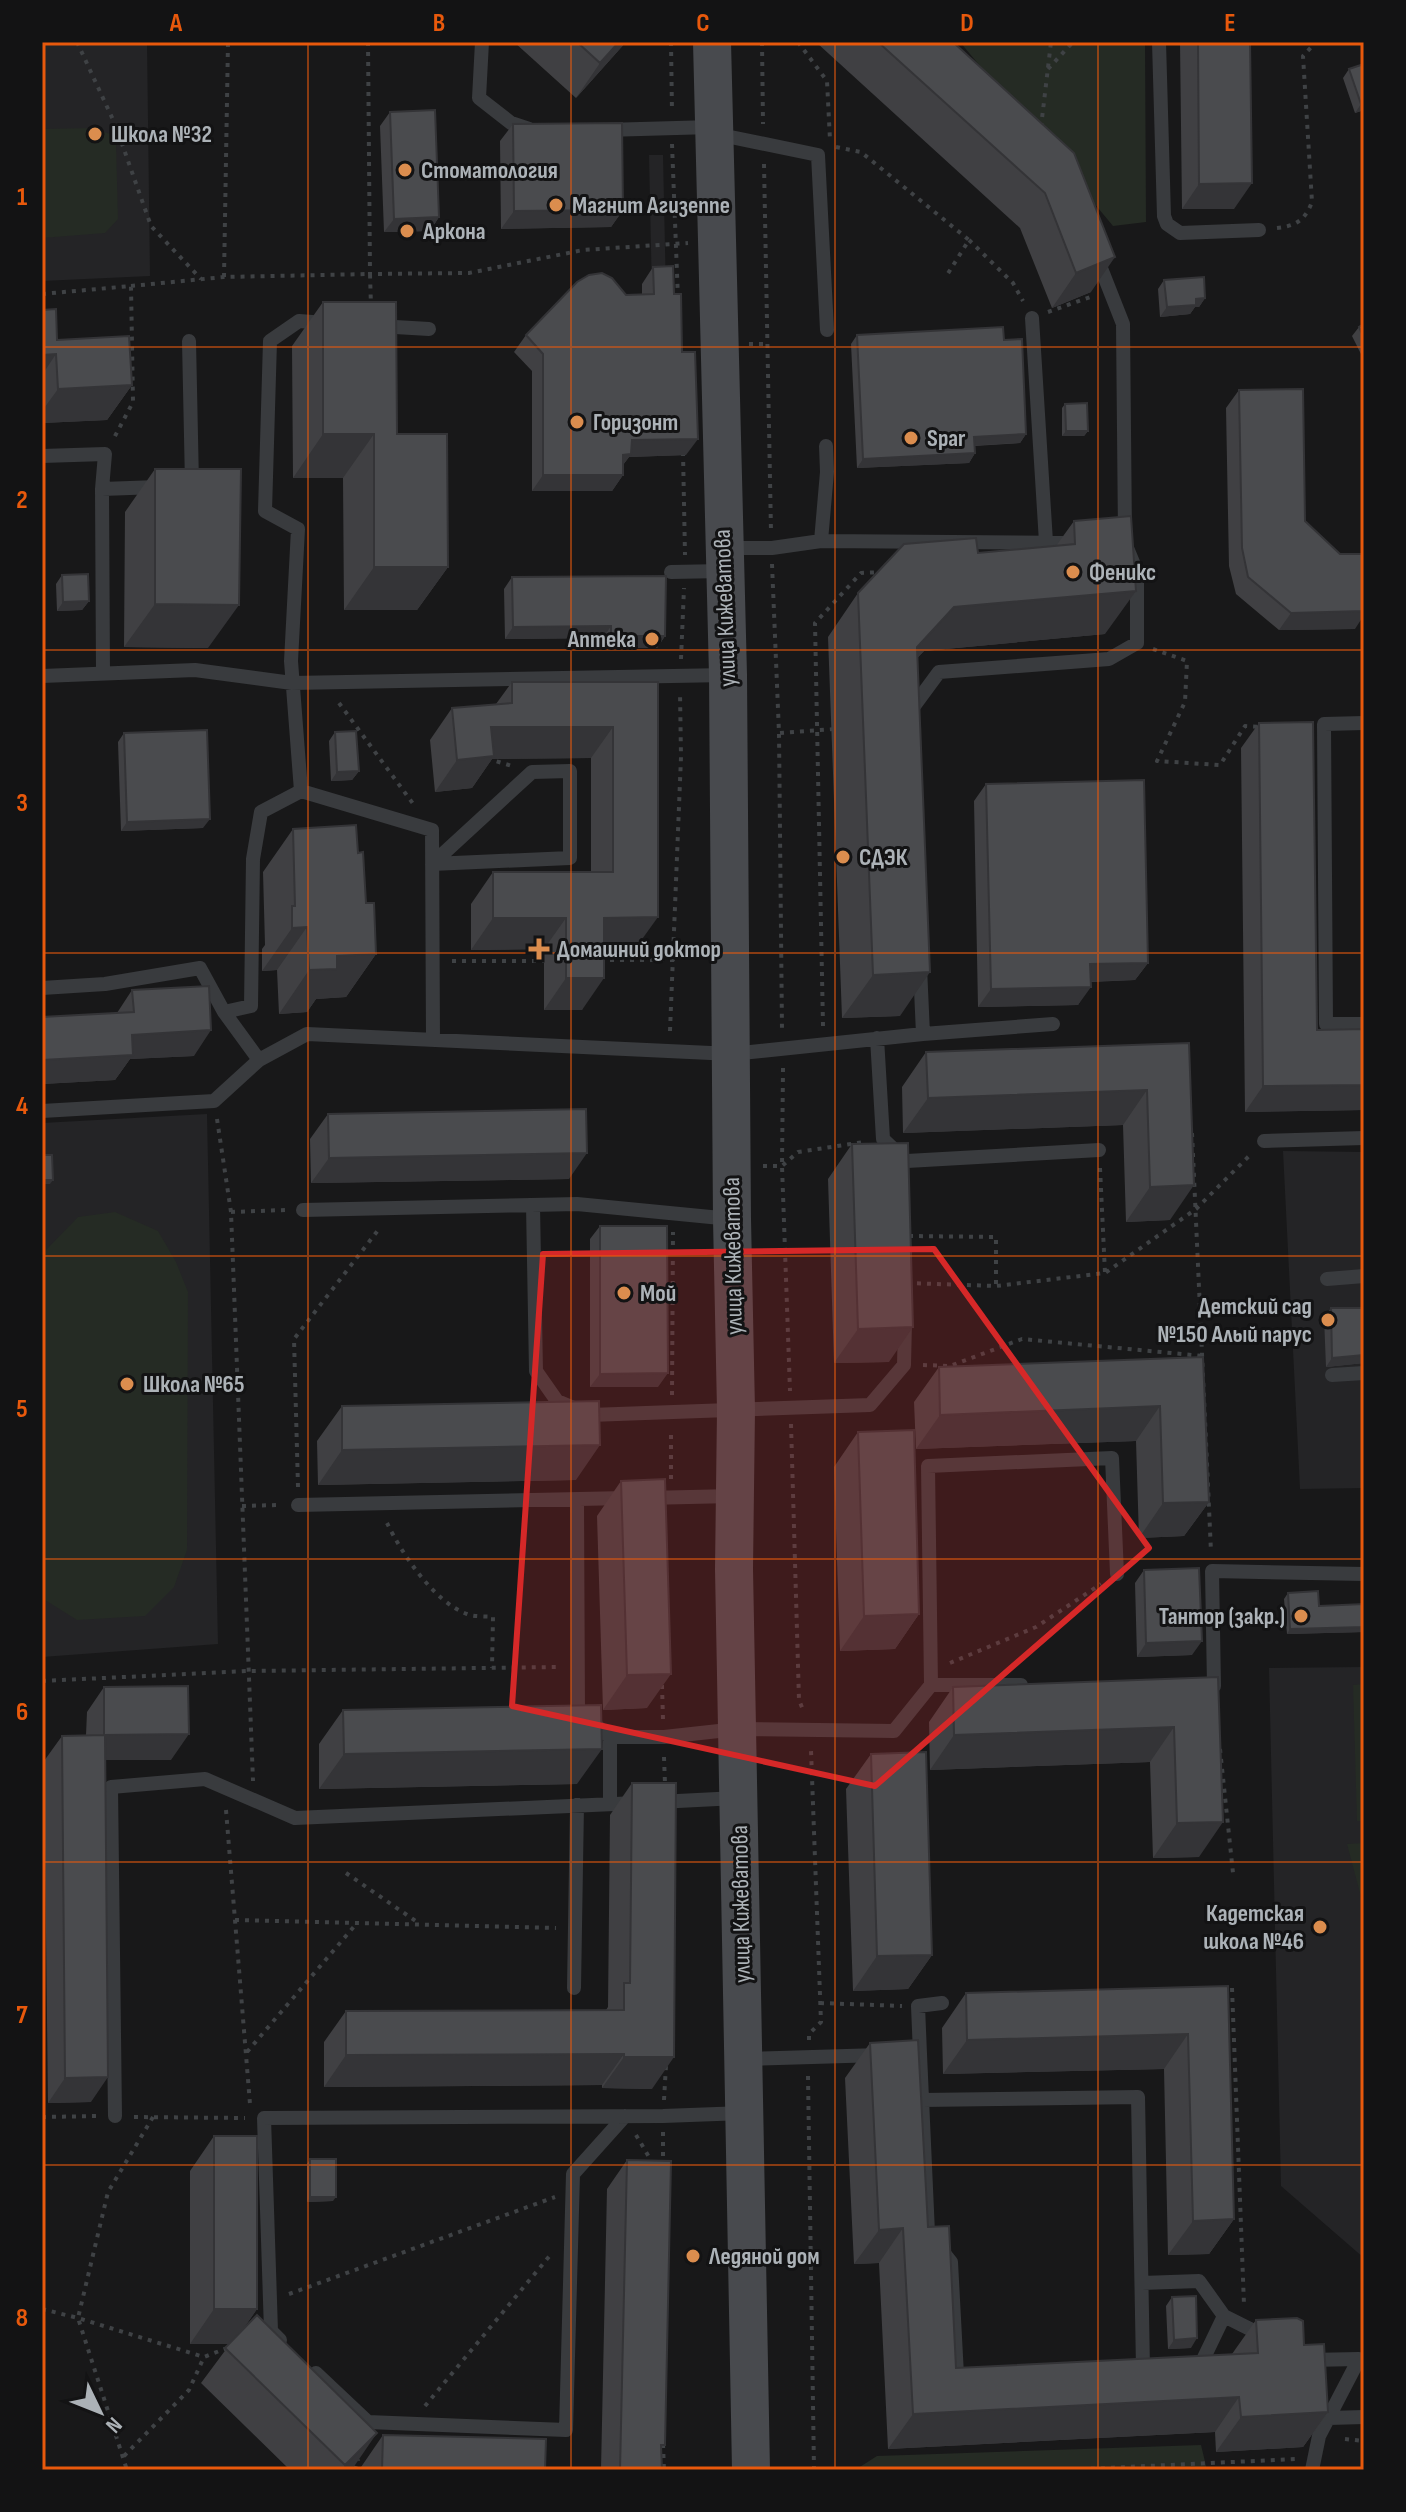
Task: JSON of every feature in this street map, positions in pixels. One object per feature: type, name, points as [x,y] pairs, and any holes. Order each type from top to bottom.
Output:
[{"type":"main road","name":"улица Кижеватова","points":[[712,42],[728,675],[736,1410],[733,1496],[751,2470]]},
{"type":"lane","points":[[482,42],[479,98],[511,123],[540,133]]},
{"type":"lane","points":[[1159,42],[1164,216],[1167,224],[1180,233],[1259,230]]},
{"type":"lane","points":[[584,131],[672,127],[716,131],[818,155],[827,330]]},
{"type":"lane","points":[[911,726],[911,708],[939,672],[1109,659],[1137,643],[1137,572],[1125,544],[1123,324],[1093,246]]},
{"type":"lane","points":[[1032,318],[1046,542]]},
{"type":"lane","points":[[301,791],[292,683],[298,529],[265,511],[270,341],[299,321],[429,329]]},
{"type":"lane","points":[[102,489],[192,487],[189,341]]},
{"type":"lane","points":[[821,541],[826,446]]},
{"type":"lane","points":[[42,456],[105,454],[102,489],[103,673]]},
{"type":"lane","points":[[678,572],[772,548],[821,541],[1094,543]]},
{"type":"lane","points":[[1110,544],[1125,544]]},
{"type":"lane","points":[[42,676],[195,670],[292,683],[728,675]]},
{"type":"lane","points":[[1364,723],[1324,724],[1324,734],[1326,1024],[1364,1024]]},
{"type":"lane","points":[[570,771],[570,858],[432,864],[532,772],[570,771]]},
{"type":"lane","points":[[224,1012],[251,1006],[253,859],[261,812],[301,791],[432,830],[433,1040]]},
{"type":"lane","points":[[920,958],[923,1034]]},
{"type":"lane","points":[[42,988],[105,984],[200,968],[224,1012],[259,1060]]},
{"type":"lane","points":[[42,1111],[214,1101],[259,1060],[307,1034],[732,1054],[877,1038],[1053,1024]]},
{"type":"lane","points":[[877,1038],[883,1139],[907,1168],[1099,1150]]},
{"type":"lane","points":[[1264,1141],[1364,1138]]},
{"type":"lane","points":[[303,1210],[577,1204],[732,1219]]},
{"type":"lane","points":[[533,1205],[536,1371],[557,1401],[590,1415],[870,1405],[904,1365],[905,1305]]},
{"type":"lane","points":[[1327,1279],[1364,1276]]},
{"type":"lane","points":[[1332,1375],[1364,1373]]},
{"type":"lane","points":[[577,1500],[578,1711],[610,1737],[664,1737],[737,1729],[894,1731],[931,1678],[928,1466],[1112,1458],[1117,1574]]},
{"type":"lane","points":[[298,1505],[733,1496]]},
{"type":"lane","points":[[1198,1686],[1214,1686],[1212,1571],[1364,1574]]},
{"type":"lane","points":[[931,1678],[1041,1685]]},
{"type":"lane","points":[[610,1737],[610,1804]]},
{"type":"lane","points":[[115,2116],[111,1787],[205,1779],[295,1818],[738,1798]]},
{"type":"lane","points":[[574,1988],[577,1805]]},
{"type":"lane","points":[[942,2003],[918,2006],[928,2233],[951,2262],[957,2375],[988,2374]]},
{"type":"lane","points":[[744,2059],[920,2054]]},
{"type":"lane","points":[[922,2100],[1138,2097],[1142,2283],[1157,2368]]},
{"type":"lane","points":[[625,2116],[573,2174],[566,2430],[368,2422],[271,2331],[257,2118],[744,2113]]},
{"type":"lane","points":[[1142,2283],[1199,2281],[1224,2316],[1311,2361],[1359,2359],[1319,2436],[1314,2464]]},
{"type":"lane","points":[[1128,2369],[1200,2366],[1224,2316]]},
{"type":"lane","points":[[1329,2418],[1364,2417]]},
{"type":"path","points":[[77,42],[115,124],[151,226],[201,279]]},
{"type":"path","points":[[224,277],[228,42]]},
{"type":"path","points":[[357,325],[370,274],[368,42]]},
{"type":"path","points":[[671,42],[678,303]]},
{"type":"path","points":[[1040,139],[1051,42]]},
{"type":"path","points":[[1048,69],[1073,42]]},
{"type":"path","points":[[1259,230],[1290,227],[1308,213],[1312,202],[1303,56],[1316,42]]},
{"type":"path","points":[[830,146],[861,152],[969,240],[1013,283],[1032,318],[1110,290]]},
{"type":"path","points":[[42,294],[224,277],[469,273],[583,250],[717,238]]},
{"type":"path","points":[[947,275],[969,240]]},
{"type":"path","points":[[105,454],[133,402],[131,286]]},
{"type":"path","points":[[669,1051],[681,757],[678,572],[683,451]]},
{"type":"path","points":[[823,1044],[815,623],[861,573],[893,572]]},
{"type":"path","points":[[1137,643],[1187,661],[1185,702],[1157,761],[1220,765],[1245,726],[1276,729]]},
{"type":"path","points":[[323,682],[432,830]]},
{"type":"path","points":[[779,733],[838,729]]},
{"type":"path","points":[[488,744],[489,759],[497,761]]},
{"type":"path","points":[[594,960],[674,960]]},
{"type":"path","points":[[434,961],[562,961]]},
{"type":"path","points":[[214,1101],[231,1212],[253,1800]]},
{"type":"path","points":[[1192,1132],[1212,1571]]},
{"type":"path","points":[[798,1152],[883,1139]]},
{"type":"path","points":[[905,1305],[907,1283],[996,1286],[1105,1273],[1196,1209],[1264,1141]]},
{"type":"path","points":[[1099,1150],[1105,1273]]},
{"type":"path","points":[[242,1506],[298,1505],[294,1339],[395,1208]]},
{"type":"path","points":[[231,1212],[303,1210]]},
{"type":"path","points":[[671,1461],[673,1213]]},
{"type":"path","points":[[909,1236],[996,1237],[996,1286]]},
{"type":"path","points":[[904,1365],[950,1366],[1022,1339],[1203,1356]]},
{"type":"path","points":[[377,1503],[394,1538],[436,1594],[468,1615],[493,1617],[492,1668]]},
{"type":"path","points":[[931,1678],[1036,1627],[1117,1574]]},
{"type":"path","points":[[42,1681],[248,1671],[578,1667]]},
{"type":"path","points":[[1220,1748],[1233,1873]]},
{"type":"path","points":[[42,2117],[257,2118],[246,2054],[224,1787]]},
{"type":"path","points":[[346,1873],[422,1925]]},
{"type":"path","points":[[235,1920],[575,1929]]},
{"type":"path","points":[[246,2054],[357,1923]]},
{"type":"path","points":[[1232,1988],[1245,2326]]},
{"type":"path","points":[[820,2003],[918,2006]]},
{"type":"path","points":[[814,2470],[808,2056],[809,2034],[821,2022]]},
{"type":"path","points":[[625,2116],[655,2169]]},
{"type":"path","points":[[663,2116],[663,2169]]},
{"type":"path","points":[[127,2470],[78,2318],[108,2192],[153,2117]]},
{"type":"path","points":[[269,2301],[573,2191]]},
{"type":"path","points":[[411,2424],[571,2229]]},
{"type":"path","points":[[42,2309],[204,2357],[271,2331]]},
{"type":"path","points":[[122,2457],[189,2390],[204,2357]]},
{"type":"path","points":[[355,2470],[368,2422]]},
{"type":"path","points":[[663,2440],[664,2470]]},
{"type":"path","points":[[1061,2470],[1314,2464]]},
{"type":"highlighted area","points":[[934,1249],[1149,1548],[875,1786],[512,1706],[543,1254]]},
{"type":"shaded area","name":"Школа №32","points":[[42,42],[147,42],[150,276],[42,281]]},
{"type":"shaded area","points":[[960,42],[1145,42],[1146,222],[1113,226]]},
{"type":"shaded area","points":[[93,128],[110,134],[116,143],[118,219],[105,233],[42,238],[42,129]]},
{"type":"shaded area","points":[[649,155],[663,155],[667,341],[653,341]]},
{"type":"shaded area","name":"Школа №65","points":[[207,1114],[218,1644],[42,1657],[42,1123]]},
{"type":"shaded area","name":"Детский сад №150 Алый парус","points":[[1283,1151],[1364,1152],[1364,1488],[1300,1489]]},
{"type":"shaded area","name":"Школа №65","points":[[115,1212],[158,1231],[176,1262],[188,1292],[187,1550],[174,1587],[145,1616],[77,1620],[45,1600],[42,1593],[42,1258],[78,1217]]},
{"type":"shaded area","name":"Кадетская школа №46","points":[[1364,1667],[1364,2258],[1281,2186],[1269,1668]]},
{"type":"shaded area","points":[[1364,1684],[1364,1821],[1357,1821],[1353,1685]]},
{"type":"shaded area","points":[[1364,1843],[1364,1908],[1347,1844]]},
{"type":"shaded area","points":[[1201,2445],[1207,2470],[855,2470],[877,2456]]},
{"type":"building","points":[[577,42],[619,42],[600,63]]},
{"type":"building","points":[[878,42],[953,42],[1074,153],[1115,257],[1076,273],[1045,193]]},
{"type":"building","points":[[1198,42],[1250,42],[1252,183],[1199,184]]},
{"type":"building","points":[[1364,64],[1364,103],[1361,104],[1349,69]]},
{"type":"building","name":"Стоматология","points":[[435,110],[439,217],[394,219],[390,112]]},
{"type":"building","name":"Магнит Агизеппе","points":[[622,123],[623,210],[514,211],[513,124]]},
{"type":"building","points":[[673,266],[674,294],[681,294],[682,352],[695,352],[698,439],[632,440],[631,454],[623,455],[623,475],[543,475],[543,354],[526,335],[577,282],[589,275],[602,273],[612,278],[626,295],[654,294],[653,267]]},
{"type":"building","points":[[1204,277],[1205,298],[1196,299],[1196,305],[1167,307],[1164,280]]},
{"type":"building","points":[[323,302],[396,302],[397,434],[447,434],[448,567],[374,567],[374,434],[323,434]]},
{"type":"building","points":[[56,309],[57,340],[129,336],[132,385],[58,389],[56,354],[42,355],[42,310]]},
{"type":"building","points":[[1003,327],[1004,340],[1022,339],[1026,434],[974,437],[975,453],[863,459],[857,335]]},
{"type":"building","points":[[1303,389],[1305,521],[1340,554],[1364,554],[1364,611],[1291,613],[1248,577],[1242,548],[1239,390]]},
{"type":"building","points":[[1087,403],[1088,431],[1066,431],[1065,404]]},
{"type":"building","points":[[155,469],[241,469],[239,605],[155,604]]},
{"type":"building","points":[[1131,516],[1136,591],[954,607],[917,647],[930,972],[873,975],[858,593],[904,544],[976,538],[978,553],[1075,544],[1074,521]]},
{"type":"building","points":[[88,574],[89,601],[63,602],[62,575]]},
{"type":"building","points":[[666,576],[665,636],[611,636],[611,626],[513,627],[512,577]]},
{"type":"building","points":[[512,682],[658,682],[658,917],[604,918],[604,978],[566,978],[566,918],[493,918],[493,872],[613,872],[613,727],[491,727],[494,756],[457,760],[452,708],[512,703]]},
{"type":"building","points":[[1313,722],[1317,1030],[1364,1029],[1364,1085],[1263,1086],[1259,723]]},
{"type":"building","points":[[207,730],[210,819],[127,822],[124,733]]},
{"type":"building","points":[[356,731],[359,771],[337,772],[335,732]]},
{"type":"building","points":[[1144,780],[1148,963],[1090,964],[1091,987],[991,989],[986,784]]},
{"type":"building","points":[[356,825],[358,853],[363,852],[366,903],[374,903],[376,954],[337,956],[337,969],[309,970],[307,927],[292,928],[292,906],[295,906],[293,829]]},
{"type":"building","points":[[209,986],[211,1030],[132,1035],[133,1055],[42,1060],[42,1017],[134,1012],[132,990]]},
{"type":"building","points":[[1189,1043],[1194,1185],[1150,1187],[1147,1090],[928,1098],[926,1052]]},
{"type":"building","points":[[586,1109],[587,1153],[329,1158],[328,1114]]},
{"type":"building","points":[[908,1143],[913,1327],[858,1329],[852,1144]]},
{"type":"building","points":[[42,1155],[52,1155],[53,1180],[42,1180]]},
{"type":"building","name":"Мой","points":[[600,1226],[667,1226],[668,1373],[600,1374]]},
{"type":"building","points":[[1331,1308],[1364,1308],[1364,1355],[1332,1358]]},
{"type":"building","points":[[1203,1357],[1209,1502],[1163,1503],[1160,1406],[940,1415],[939,1367]]},
{"type":"building","points":[[599,1401],[600,1445],[342,1450],[342,1406]]},
{"type":"building","points":[[914,1430],[919,1614],[864,1616],[858,1432]]},
{"type":"building","points":[[665,1479],[671,1674],[627,1675],[621,1481]]},
{"type":"building","points":[[1199,1568],[1202,1641],[1146,1643],[1144,1570]]},
{"type":"building","points":[[1318,1591],[1319,1606],[1364,1604],[1364,1627],[1290,1629],[1288,1593]]},
{"type":"building","points":[[1218,1677],[1223,1822],[1177,1823],[1174,1727],[954,1735],[953,1687]]},
{"type":"building","points":[[188,1686],[189,1734],[105,1735],[108,2077],[65,2078],[62,1736],[104,1735],[104,1687]]},
{"type":"building","points":[[601,1705],[602,1749],[344,1754],[343,1710]]},
{"type":"building","points":[[926,1752],[932,1955],[877,1956],[871,1754]]},
{"type":"building","points":[[632,1783],[676,1783],[674,2057],[624,2057],[624,2054],[346,2055],[346,2011],[624,2010],[624,1983],[630,1983]]},
{"type":"building","points":[[1228,1986],[1234,2219],[1193,2221],[1188,2034],[967,2040],[966,1993]]},
{"type":"building","points":[[918,2040],[928,2227],[949,2226],[956,2368],[1258,2353],[1256,2320],[1297,2318],[1303,2321],[1304,2345],[1324,2344],[1328,2412],[1241,2417],[1239,2397],[913,2414],[903,2228],[879,2230],[870,2043]]},
{"type":"building","points":[[214,2136],[257,2136],[257,2309],[214,2309]]},
{"type":"building","points":[[310,2159],[336,2159],[336,2197],[310,2197]]},
{"type":"building","points":[[627,2160],[671,2161],[662,2470],[620,2470]]},
{"type":"building","points":[[1196,2296],[1197,2338],[1174,2340],[1172,2297]]},
{"type":"building","points":[[257,2315],[377,2433],[345,2465],[225,2348]]},
{"type":"building","points":[[383,2435],[546,2439],[545,2470],[382,2470]]},
{"type":"place","name":"Школа №32","points":[[95,134]]},
{"type":"place","name":"Стоматология","points":[[405,170]]},
{"type":"place","name":"Магнит Агизеппе","points":[[556,205]]},
{"type":"place","name":"Аркона","points":[[407,231]]},
{"type":"place","name":"Горизонт","points":[[577,422]]},
{"type":"place","name":"Spar","points":[[911,438]]},
{"type":"place","name":"Феникс","points":[[1073,572]]},
{"type":"place","name":"Аптека","points":[[652,639]]},
{"type":"place","name":"СДЭК","points":[[843,857]]},
{"type":"place","name":"Домашний доктор","points":[[539,949]]},
{"type":"place","name":"Мой","points":[[624,1293]]},
{"type":"place","name":"Детский сад №150 Алый парус","points":[[1328,1320]]},
{"type":"place","name":"Школа №65","points":[[127,1384]]},
{"type":"place","name":"Тантор (закр.)","points":[[1301,1616]]},
{"type":"place","name":"Кадетская школа №46","points":[[1320,1927]]},
{"type":"place","name":"Ледяной дом","points":[[693,2256]]}]
